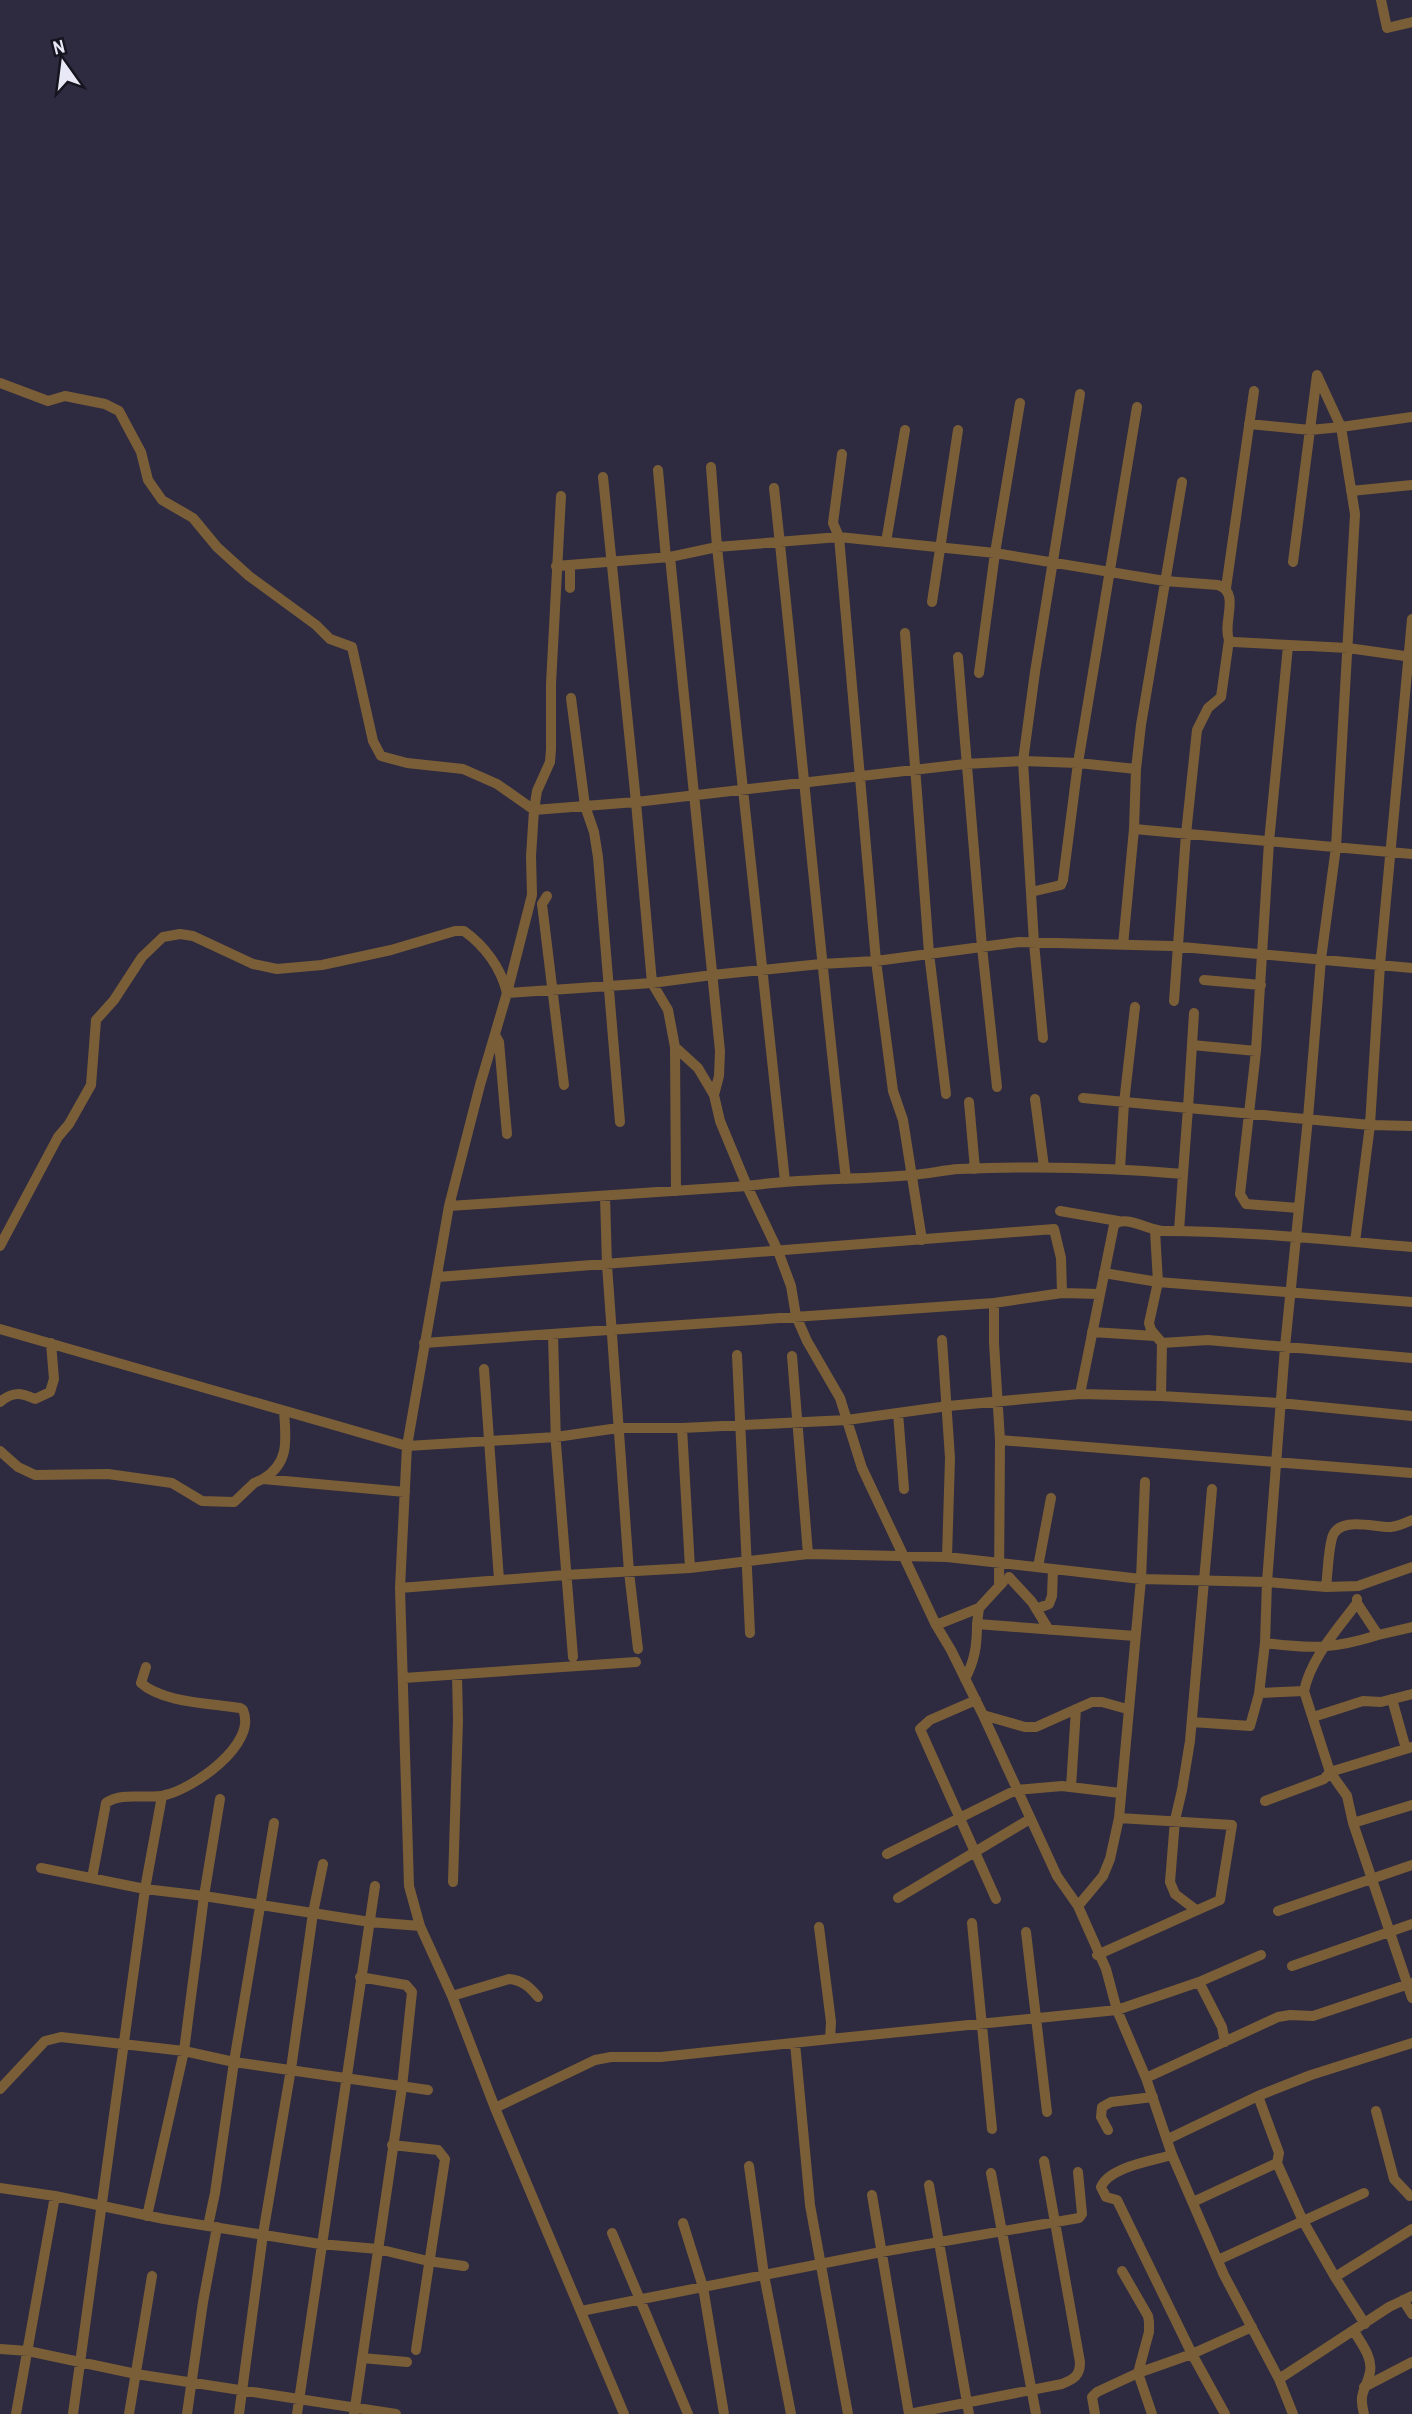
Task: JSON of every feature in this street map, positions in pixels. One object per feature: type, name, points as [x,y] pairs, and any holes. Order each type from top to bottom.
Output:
[{"type":"street","points":[[1381,0],[1387,28],[1412,22]]},
{"type":"street","points":[[1192,1723],[1251,1726],[1259,1693],[1265,1643],[1267,1582],[1285,1347],[1321,959],[1336,847],[1355,514],[1341,427],[1317,375],[1293,562]]},
{"type":"street","points":[[0,383],[48,401],[65,396],[105,404],[119,411],[141,452],[148,480],[162,500],[193,518],[217,547],[249,576],[316,625],[330,639],[352,647],[373,741],[381,757],[407,763],[463,769],[497,784],[534,810],[694,796],[965,764],[1023,761],[1136,769]]},
{"type":"street","points":[[1174,1001],[1186,834],[1197,730],[1208,708],[1221,697],[1229,640],[1226,632],[1230,599],[1226,588],[1254,391]]},
{"type":"street","points":[[1043,1038],[1034,943],[1023,761],[1051,563],[1080,394]]},
{"type":"street","points":[[979,673],[1020,403]]},
{"type":"street","points":[[1031,892],[1061,885],[1078,763],[1137,407]]},
{"type":"street","points":[[1249,424],[1310,430],[1412,416]]},
{"type":"street","points":[[886,542],[905,430]]},
{"type":"street","points":[[932,602],[958,430]]},
{"type":"street","points":[[842,454],[834,523],[839,537],[876,961],[893,1091],[903,1120],[922,1240]]},
{"type":"street","points":[[711,467],[742,789],[785,1181]]},
{"type":"street","points":[[658,470],[720,1052],[719,1076],[714,1095]]},
{"type":"street","points":[[603,477],[652,983],[668,1010],[675,1047],[676,1191]]},
{"type":"street","points":[[1123,945],[1134,829],[1136,769],[1182,482]]},
{"type":"street","points":[[1351,491],[1412,485]]},
{"type":"street","points":[[774,488],[821,964],[846,1179]]},
{"type":"street","points":[[561,496],[551,684],[550,762],[537,791],[534,810],[532,895],[449,1206],[407,1446],[400,1588],[409,1886],[420,1926],[452,1996],[495,2108],[624,2414]]},
{"type":"street","points":[[556,566],[668,558],[717,547],[839,537],[995,554],[1226,588]]},
{"type":"street","points":[[570,565],[570,587]]},
{"type":"street","points":[[1355,1242],[1370,1125],[1380,965],[1411,656],[1412,619]]},
{"type":"street","points":[[905,633],[929,953],[946,1094]]},
{"type":"street","points":[[1229,640],[1348,648],[1411,656]]},
{"type":"street","points":[[1288,646],[1269,842],[1256,1051],[1240,1190],[1241,1199],[1246,1204],[1298,1208]]},
{"type":"street","points":[[958,657],[965,764],[997,1087]]},
{"type":"street","points":[[571,698],[585,806],[594,832],[598,857],[620,1122]]},
{"type":"street","points":[[1134,829],[1412,854]]},
{"type":"street","points":[[547,896],[542,904],[564,1085]]},
{"type":"street","points":[[0,1246],[58,1137],[69,1124],[91,1085],[96,1020],[114,1000],[142,957],[163,937],[180,934],[193,936],[253,964],[277,969],[323,965],[391,950],[455,931],[464,931],[492,959],[501,973],[507,993]]},
{"type":"street","points":[[507,993],[652,983],[1034,943],[1177,946],[1412,968]]},
{"type":"street","points":[[1204,980],[1261,985]]},
{"type":"street","points":[[1120,1169],[1124,1103],[1135,1007]]},
{"type":"street","points":[[1179,1231],[1194,1013]]},
{"type":"street","points":[[495,1035],[499,1042],[507,1134]]},
{"type":"street","points":[[1192,1045],[1256,1051]]},
{"type":"street","points":[[675,1047],[698,1068],[714,1095],[720,1121],[778,1251],[790,1286],[796,1316],[807,1341],[840,1398],[862,1468],[936,1625],[976,1700],[1057,1876],[1078,1906],[1097,1955],[1106,1969],[1117,2010],[1146,2078],[1172,2155],[1218,2260],[1279,2379],[1293,2414]]},
{"type":"street","points":[[1083,1098],[1370,1125],[1412,1126]]},
{"type":"street","points":[[1035,1099],[1044,1167]]},
{"type":"street","points":[[969,1102],[975,1169]]},
{"type":"street","points":[[449,1206],[975,1169],[1044,1167],[1183,1174]]},
{"type":"street","points":[[605,1196],[618,1428],[638,1649]]},
{"type":"street","points":[[1060,1211],[1123,1220],[1155,1231],[1217,1231],[1412,1247]]},
{"type":"street","points":[[1080,1394],[1114,1225],[1118,1221]]},
{"type":"street","points":[[438,1278],[1054,1229],[1061,1258],[1062,1293]]},
{"type":"street","points":[[1155,1231],[1158,1282],[1150,1315],[1151,1330],[1159,1339],[1161,1395]]},
{"type":"street","points":[[1104,1273],[1158,1282],[1412,1302]]},
{"type":"street","points":[[424,1343],[995,1303],[1062,1293],[1100,1294]]},
{"type":"street","points":[[995,1303],[994,1343],[1000,1440],[999,1585]]},
{"type":"street","points":[[0,1329],[407,1446],[555,1437],[618,1428],[740,1426],[847,1420],[948,1406],[1080,1394],[1161,1395],[1412,1416]]},
{"type":"street","points":[[1092,1332],[1412,1358]]},
{"type":"street","points":[[553,1335],[555,1437],[573,1657]]},
{"type":"street","points":[[942,1340],[950,1458],[947,1557]]},
{"type":"street","points":[[0,1402],[8,1395],[20,1393],[35,1399],[50,1392],[54,1380],[51,1343]]},
{"type":"street","points":[[737,1355],[750,1633]]},
{"type":"street","points":[[792,1356],[808,1554]]},
{"type":"street","points":[[484,1369],[499,1580]]},
{"type":"street","points":[[0,1451],[18,1467],[35,1475],[108,1474],[172,1483],[202,1501],[234,1503],[254,1483],[276,1471],[283,1455],[284,1411]]},
{"type":"street","points":[[898,1413],[904,1489]]},
{"type":"street","points":[[682,1428],[690,1568]]},
{"type":"street","points":[[1000,1440],[1412,1473]]},
{"type":"street","points":[[263,1479],[405,1492]]},
{"type":"street","points":[[1078,1906],[1103,1876],[1110,1859],[1119,1818],[1141,1579],[1145,1482]]},
{"type":"street","points":[[1196,1910],[1171,1889],[1170,1882],[1174,1820],[1182,1790],[1192,1723],[1212,1489]]},
{"type":"street","points":[[1038,1567],[1051,1498]]},
{"type":"street","points":[[1326,1587],[1332,1537],[1336,1529],[1354,1525],[1397,1526],[1412,1520]]},
{"type":"street","points":[[400,1588],[690,1568],[808,1554],[947,1557],[1141,1579],[1267,1582],[1326,1587],[1358,1586],[1412,1567]]},
{"type":"street","points":[[936,1625],[979,1608],[1020,1566]]},
{"type":"street","points":[[1036,1609],[1049,1604],[1053,1569]]},
{"type":"street","points":[[1009,1577],[1036,1609],[1049,1630]]},
{"type":"street","points":[[1358,1586],[1357,1603],[1324,1648],[1307,1678],[1304,1691],[1330,1772],[1347,1796],[1353,1823],[1410,1983],[1412,1998]]},
{"type":"street","points":[[1357,1603],[1378,1635]]},
{"type":"street","points":[[965,1679],[974,1662],[979,1608]]},
{"type":"street","points":[[977,1624],[1135,1636]]},
{"type":"street","points":[[1265,1643],[1324,1648],[1350,1644],[1412,1627]]},
{"type":"street","points":[[404,1678],[636,1662]]},
{"type":"street","points":[[92,1878],[106,1803],[118,1797],[162,1796],[180,1791],[229,1756],[239,1742],[246,1718],[240,1708],[175,1699],[146,1687],[141,1683],[146,1667]]},
{"type":"street","points":[[453,1882],[457,1675]]},
{"type":"street","points":[[1259,1693],[1304,1691]]},
{"type":"street","points":[[1313,1717],[1363,1701],[1381,1702],[1412,1694]]},
{"type":"street","points":[[1265,1801],[1324,1779],[1330,1772],[1409,1748],[1392,1699]]},
{"type":"street","points":[[976,1700],[930,1720],[920,1729],[996,1899]]},
{"type":"street","points":[[983,1715],[1025,1727],[1036,1727],[1092,1702],[1128,1709]]},
{"type":"street","points":[[1071,1787],[1076,1709]]},
{"type":"street","points":[[887,1854],[1016,1790],[1071,1787],[1120,1793]]},
{"type":"street","points":[[73,2414],[145,1889],[162,1796]]},
{"type":"street","points":[[147,2216],[184,2051],[204,1896],[220,1799]]},
{"type":"street","points":[[1353,1823],[1412,1805]]},
{"type":"street","points":[[1097,1955],[1220,1900],[1233,1825],[1119,1818]]},
{"type":"street","points":[[898,1898],[1030,1819]]},
{"type":"street","points":[[187,2414],[234,2062],[274,1823]]},
{"type":"street","points":[[239,2414],[263,2234],[323,1864]]},
{"type":"street","points":[[1278,1911],[1412,1865]]},
{"type":"street","points":[[41,1868],[145,1889],[370,1922],[420,1926]]},
{"type":"street","points":[[297,2414],[375,1886]]},
{"type":"street","points":[[972,1923],[992,2129]]},
{"type":"street","points":[[1292,1966],[1412,1924]]},
{"type":"street","points":[[819,1927],[831,2022],[830,2039]]},
{"type":"street","points":[[1026,1932],[1046,2112]]},
{"type":"street","points":[[495,2108],[595,2060],[611,2057],[661,2057],[1117,2010],[1199,1982],[1261,1955]]},
{"type":"street","points":[[354,2411],[411,2015],[410,1987],[360,1977]]},
{"type":"street","points":[[452,1996],[517,1979],[530,1987],[538,1997]]},
{"type":"street","points":[[1199,1982],[1222,2027],[1226,2042]]},
{"type":"street","points":[[1146,2078],[1278,2017],[1313,2016],[1410,1983]]},
{"type":"street","points":[[0,2089],[45,2041],[61,2037],[184,2051],[234,2062],[428,2090]]},
{"type":"street","points":[[795,2043],[810,2204],[848,2414]]},
{"type":"street","points":[[1168,2139],[1258,2096],[1311,2075],[1412,2043]]},
{"type":"street","points":[[1258,2096],[1279,2153],[1277,2163],[1303,2221],[1365,2324]]},
{"type":"street","points":[[1108,2130],[1101,2117],[1102,2107],[1111,2102],[1153,2097]]},
{"type":"street","points":[[1376,2111],[1394,2179],[1411,2196]]},
{"type":"street","points":[[392,2146],[438,2150],[444,2156],[416,2350]]},
{"type":"street","points":[[1172,2155],[1108,2175],[1101,2187],[1106,2197],[1117,2200],[1192,2354],[1225,2414]]},
{"type":"street","points":[[872,2195],[909,2414],[968,2408],[1074,2379],[1080,2372],[1044,2161]]},
{"type":"street","points":[[1193,2202],[1277,2163]]},
{"type":"street","points":[[749,2166],[764,2275],[791,2414]]},
{"type":"street","points":[[581,2311],[819,2263],[1079,2218],[1082,2214],[1078,2172]]},
{"type":"street","points":[[991,2173],[1037,2414]]},
{"type":"street","points":[[929,2185],[968,2408]]},
{"type":"street","points":[[0,2188],[212,2227],[320,2244],[378,2249],[464,2266]]},
{"type":"street","points":[[1218,2260],[1364,2193]]},
{"type":"street","points":[[16,2414],[55,2196]]},
{"type":"street","points":[[683,2223],[703,2287],[724,2414]]},
{"type":"street","points":[[1335,2277],[1412,2229]]},
{"type":"street","points":[[612,2233],[688,2414]]},
{"type":"street","points":[[1122,2271],[1149,2322],[1149,2332],[1138,2373],[1152,2414]]},
{"type":"street","points":[[129,2414],[152,2276]]},
{"type":"street","points":[[1279,2379],[1408,2298],[1412,2314]]},
{"type":"street","points":[[1095,2414],[1092,2397],[1097,2392],[1252,2327]]},
{"type":"street","points":[[1353,2331],[1369,2361],[1370,2372],[1360,2400],[1364,2414]]},
{"type":"street","points":[[0,2349],[28,2351],[136,2374],[192,2381],[354,2411],[396,2414]]},
{"type":"street","points":[[362,2358],[407,2362]]},
{"type":"street","points":[[1364,2387],[1412,2362]]}]
